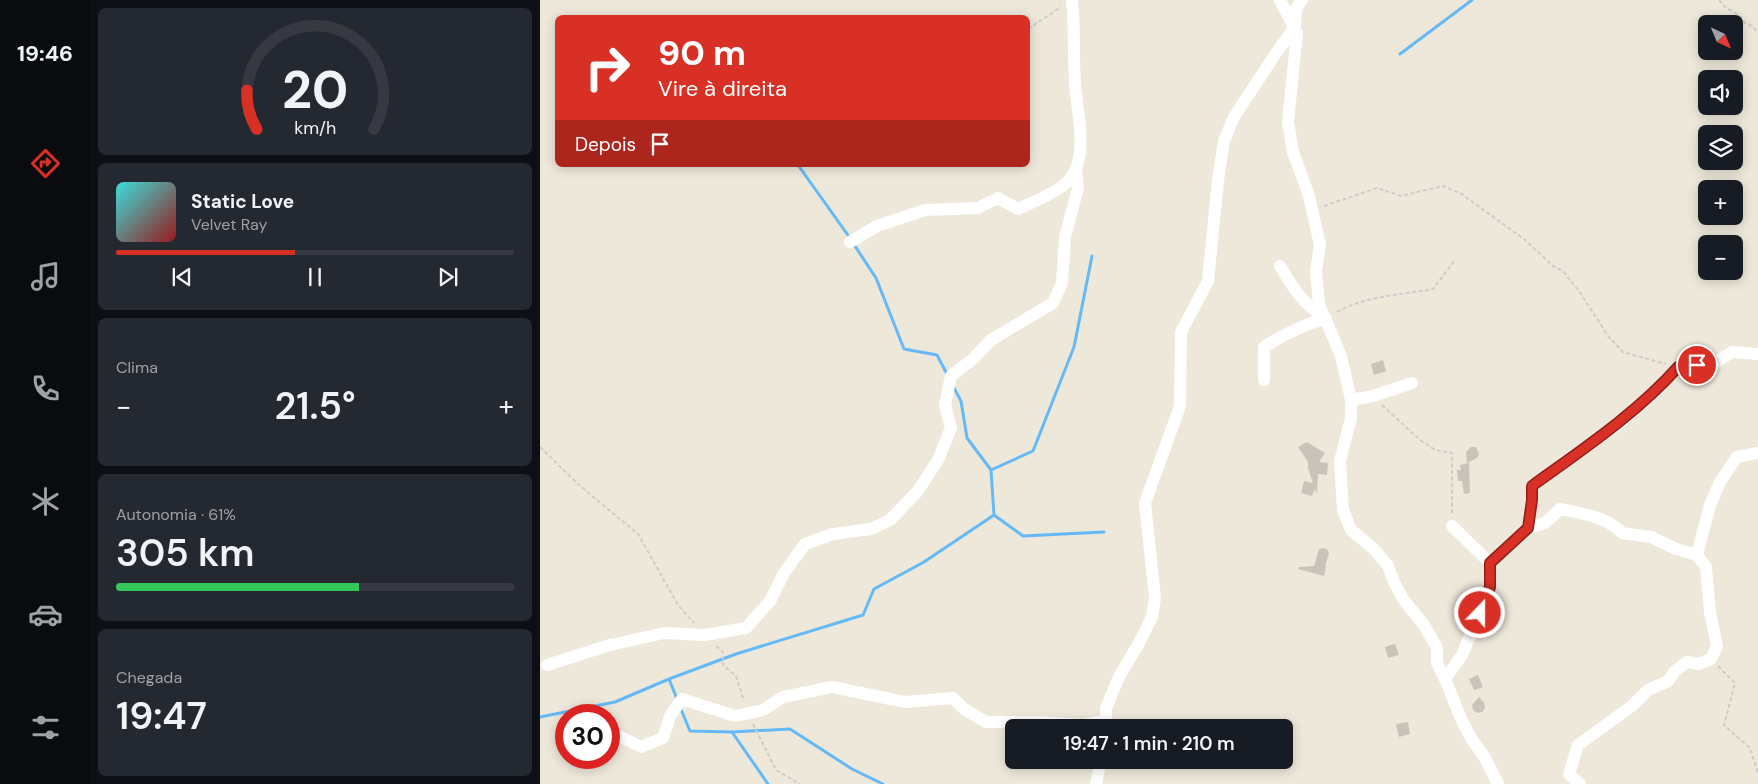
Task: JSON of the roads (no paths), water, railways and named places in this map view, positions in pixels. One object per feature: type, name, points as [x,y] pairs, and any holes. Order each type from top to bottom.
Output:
[{"type":"street","points":[[1280,0],[1297,33],[1288,122],[1293,152],[1309,196],[1320,245],[1316,271],[1319,304],[1340,356],[1351,400],[1351,418],[1340,461],[1343,510],[1351,530],[1374,549],[1388,566],[1403,600],[1424,625],[1437,648],[1437,663],[1446,679],[1462,720],[1498,784]]},
{"type":"street","points":[[1106,719],[1106,708],[1119,677],[1139,644],[1152,617],[1155,598],[1145,503],[1180,406],[1181,332],[1208,281],[1218,180],[1224,141],[1234,117],[1295,27],[1296,8],[1302,0]]},
{"type":"street","points":[[547,665],[610,645],[664,634],[705,635],[746,628],[770,602],[784,573],[805,544],[833,534],[871,529],[890,520],[917,492],[938,460],[951,428],[945,405],[951,376],[991,340],[1053,303],[1062,283],[1065,237],[1078,188],[1076,168],[1080,151],[1080,121],[1075,84],[1075,26],[1068,2]]},
{"type":"street","points":[[850,242],[878,226],[925,210],[978,208],[998,198],[1018,209],[1066,183],[1076,168]]},
{"type":"street","points":[[1280,266],[1291,286],[1310,308],[1326,318]]},
{"type":"street","points":[[1264,380],[1264,347],[1287,333],[1296,331],[1305,324],[1326,318]]},
{"type":"street","points":[[1528,528],[1532,486],[1621,422],[1660,388],[1678,367],[1716,362],[1732,352],[1758,354]]},
{"type":"street","points":[[1351,400],[1373,396],[1412,383]]},
{"type":"street","points":[[1697,555],[1710,505],[1720,482],[1737,457],[1758,453]]},
{"type":"street","points":[[1490,563],[1528,528],[1545,523],[1560,509],[1582,514],[1616,526],[1622,533],[1651,537],[1676,549],[1697,555],[1706,567],[1710,612],[1717,646],[1711,659],[1699,664],[1687,662],[1675,670],[1668,681],[1648,690],[1632,706],[1578,745],[1569,774],[1580,784]]},
{"type":"street","points":[[1446,679],[1462,655],[1490,587],[1490,563],[1452,526]]},
{"type":"street","points":[[620,736],[641,747],[663,738],[670,716],[682,699],[735,716],[763,710],[783,697],[832,687],[905,702],[953,698],[964,709],[986,722],[1005,722]]},
{"type":"street","points":[[1096,784],[1099,769]]},
{"type":"waterway","points":[[1400,54],[1472,0]]},
{"type":"waterway","points":[[799,167],[850,238]]},
{"type":"waterway","points":[[853,243],[876,278],[904,349],[937,355],[948,376]]},
{"type":"waterway","points":[[994,515],[991,470],[1033,451],[1074,347],[1092,256]]},
{"type":"waterway","points":[[953,386],[961,401],[967,438],[991,470]]},
{"type":"waterway","points":[[669,679],[736,654],[863,615],[874,589],[924,562],[994,515],[1023,536],[1104,532]]},
{"type":"waterway","points":[[540,717],[615,702],[669,679],[677,699]]},
{"type":"waterway","points":[[680,707],[690,731],[732,732],[790,729],[852,769],[883,784]]},
{"type":"waterway","points":[[732,732],[768,784]]}]
